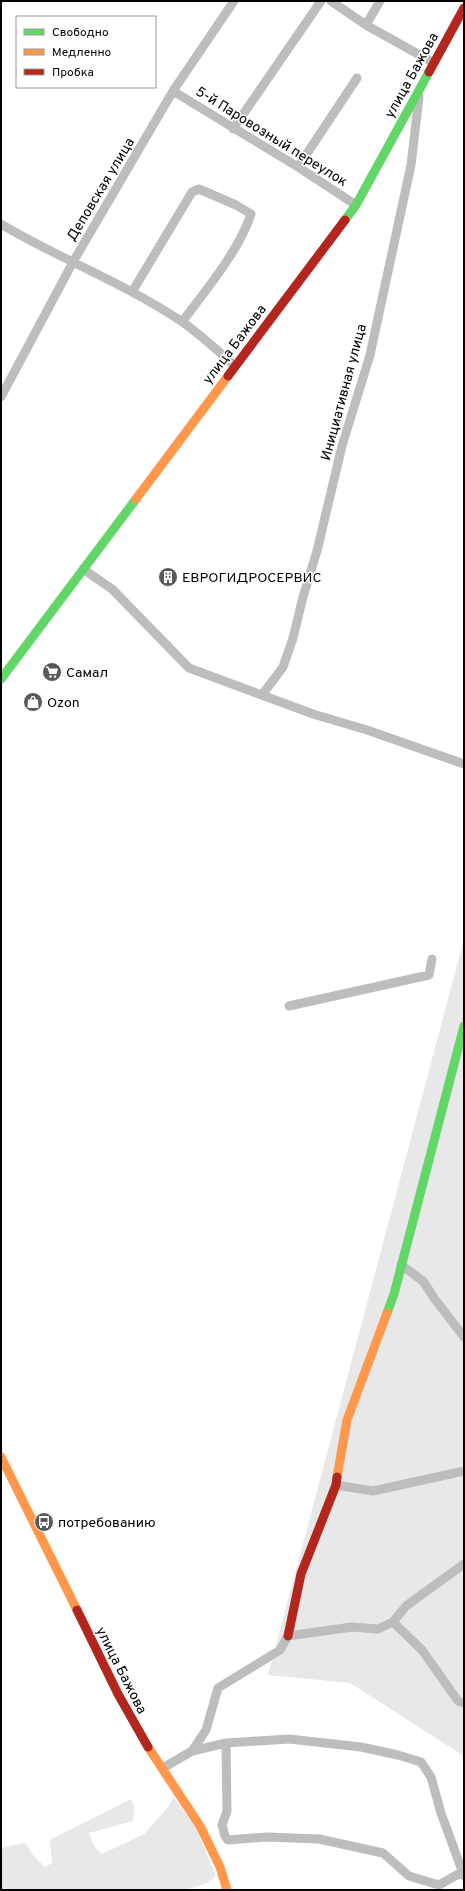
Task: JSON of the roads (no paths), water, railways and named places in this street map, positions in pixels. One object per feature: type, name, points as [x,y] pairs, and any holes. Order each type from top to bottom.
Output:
[{"type":"main road","name":"улица Бажова","points":[[1,679],[356,205],[464,8]]},
{"type":"main road","points":[[288,1636],[301,1574],[336,1485],[347,1420],[394,1294],[464,1026]]},
{"type":"main road","name":"улица Бажова","points":[[1,1457],[100,1660],[144,1740],[211,1842],[227,1890]]},
{"type":"street","name":"Деповская улица","points":[[1,397],[73,262],[173,91],[234,1]]},
{"type":"street","points":[[233,129],[321,1]]},
{"type":"street","points":[[331,1],[366,25],[434,63]]},
{"type":"street","points":[[366,25],[380,1]]},
{"type":"street","points":[[298,167],[357,78]]},
{"type":"street","name":"Инициативная улица","points":[[262,695],[283,667],[293,638],[303,597],[317,551],[342,446],[370,355],[411,165],[420,86]]},
{"type":"street","name":"5-й Паровозный переулок","points":[[173,91],[233,129],[298,167],[356,205]]},
{"type":"street","points":[[132,292],[192,192],[199,189],[236,205],[251,214],[247,228],[215,278],[182,322]]},
{"type":"street","points":[[1,224],[22,237],[132,292],[182,322],[235,366]]},
{"type":"street","points":[[83,569],[112,589],[189,668],[313,714],[367,730],[464,764]]},
{"type":"street","points":[[289,1006],[429,975],[432,959]]},
{"type":"street","points":[[401,1265],[423,1281],[464,1337]]},
{"type":"street","points":[[336,1485],[373,1491],[464,1471]]},
{"type":"street","points":[[192,1751],[206,1730],[218,1688],[280,1650],[288,1636],[352,1627],[378,1629],[393,1622],[406,1606],[464,1564]]},
{"type":"street","points":[[393,1622],[422,1650],[458,1701],[464,1703]]},
{"type":"street","points":[[163,1768],[192,1751],[226,1743],[289,1739],[362,1747],[421,1762],[431,1776],[441,1813],[463,1874],[439,1885],[409,1876],[383,1853],[319,1839],[267,1837],[228,1840],[225,1836],[222,1825],[226,1811],[226,1743]]},
{"type":"place","name":"ЕВРОГИДРОСЕРВИС","points":[[168,577]]},
{"type":"place","name":"Самал","points":[[52,672]]},
{"type":"place","name":"Ozon","points":[[33,702]]},
{"type":"place","name":"потребованию","points":[[44,1522]]}]
